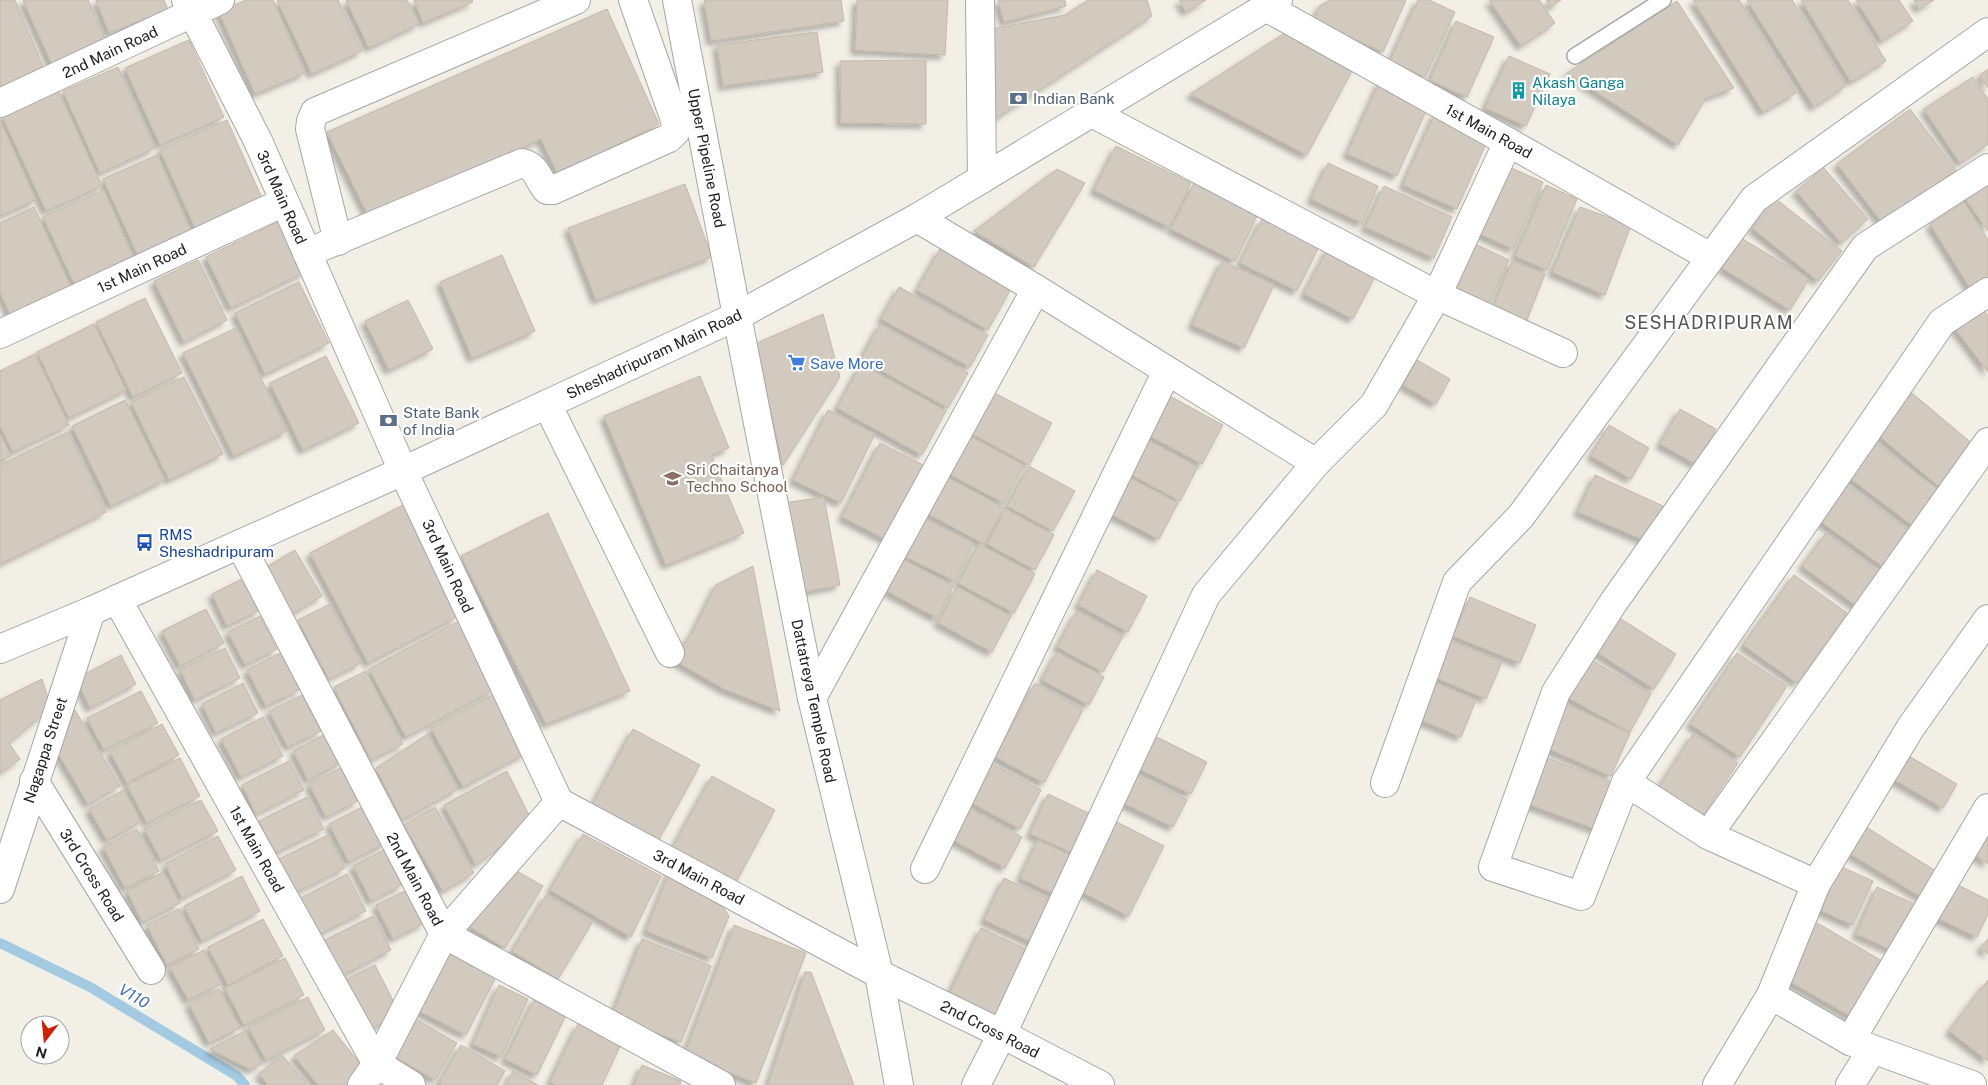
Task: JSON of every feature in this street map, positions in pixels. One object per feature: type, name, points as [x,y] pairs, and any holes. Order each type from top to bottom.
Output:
[{"type":"street","name":"2nd Main Road","points":[[0,103],[189,7],[220,0]]},
{"type":"street","points":[[338,241],[310,129],[310,121],[315,112],[576,0]]},
{"type":"street","points":[[307,253],[522,163],[529,164],[535,169],[542,185],[547,190],[553,190],[669,138],[676,131],[675,120],[633,0]]},
{"type":"street","name":"Upper Pipeline Road","points":[[677,0],[736,316]]},
{"type":"street","points":[[980,0],[982,179]]},
{"type":"street","name":"Sheshadripuram Main Road","points":[[0,649],[91,611],[403,471],[736,316],[917,218],[1272,4]]},
{"type":"street","name":"1st Main Road","points":[[1272,4],[1710,257]]},
{"type":"street","name":"3rd Main Road","points":[[189,7],[258,142],[403,471],[559,802],[879,974]]},
{"type":"street","points":[[1385,783],[1457,582],[1521,516],[1754,199],[1988,32]]},
{"type":"street","points":[[1092,113],[1437,295],[1563,353]]},
{"type":"street","points":[[976,1085],[1002,1034],[1206,595],[1316,463],[1374,405],[1437,295],[1508,142]]},
{"type":"street","points":[[1988,168],[1865,247],[1848,271],[1613,604],[1556,692],[1493,868],[1581,896],[1626,782],[1942,322],[1988,292]]},
{"type":"street","name":"1st Main Road","points":[[0,334],[284,202]]},
{"type":"street","points":[[917,218],[1036,289],[1316,463]]},
{"type":"street","points":[[812,698],[1036,289]]},
{"type":"street","name":"Dattatreya Temple Road","points":[[736,316],[812,698],[879,974],[899,1085]]},
{"type":"street","points":[[926,869],[1167,371]]},
{"type":"street","points":[[547,404],[670,653]]},
{"type":"street","points":[[1708,835],[1988,442]]},
{"type":"street","name":"2nd Main Road","points":[[240,544],[444,934],[722,1085]]},
{"type":"street","name":"1st Main Road","points":[[117,599],[370,1074],[412,1085]]},
{"type":"street","name":"Nagappa Street","points":[[0,889],[91,611]]},
{"type":"street","points":[[1717,1085],[1771,995],[1816,884],[1912,727],[1988,619]]},
{"type":"street","name":"3rd Cross Road","points":[[34,781],[151,970]]},
{"type":"street","points":[[1626,782],[1708,835],[1816,884]]},
{"type":"street","points":[[370,1074],[444,934],[559,802]]},
{"type":"street","points":[[1850,1085],[1861,1045],[1988,808]]},
{"type":"street","name":"2nd Cross Road","points":[[879,974],[1002,1034],[1100,1085]]},
{"type":"street","points":[[1771,995],[1861,1045],[1972,1085]]},
{"type":"lane","points":[[1575,56],[1663,0]]},
{"type":"building","points":[[0,0],[15,0],[44,69],[0,87]]},
{"type":"building","points":[[23,0],[88,0],[107,43],[53,67]]},
{"type":"building","points":[[96,0],[164,0],[168,10],[109,33]]},
{"type":"building","points":[[246,0],[273,0],[305,73],[255,94],[219,12]]},
{"type":"building","points":[[277,0],[338,0],[362,51],[312,74]]},
{"type":"building","points":[[346,0],[407,0],[419,24],[369,48]]},
{"type":"building","points":[[414,0],[472,0],[473,2],[423,23]]},
{"type":"building","points":[[704,0],[841,0],[844,21],[711,41]]},
{"type":"building","points":[[857,0],[948,0],[945,55],[855,50]]},
{"type":"building","points":[[998,0],[1065,0],[1066,6],[1004,22]]},
{"type":"building","points":[[1088,0],[1147,0],[1152,16],[992,121],[987,30],[1065,15]]},
{"type":"building","points":[[1179,0],[1206,0],[1186,12]]},
{"type":"building","points":[[1329,0],[1406,0],[1383,52],[1313,21],[1320,6]]},
{"type":"building","points":[[1418,0],[1429,0],[1455,12],[1425,77],[1390,61]]},
{"type":"building","points":[[1489,0],[1539,0],[1555,23],[1521,46]]},
{"type":"building","points":[[1546,0],[1561,0],[1551,7]]},
{"type":"building","points":[[1693,0],[1739,0],[1796,93],[1763,112]]},
{"type":"building","points":[[1747,0],[1792,0],[1846,86],[1814,107]]},
{"type":"building","points":[[1801,0],[1848,0],[1886,61],[1851,82]]},
{"type":"building","points":[[1856,0],[1899,0],[1913,21],[1882,41]]},
{"type":"building","points":[[1914,0],[1934,0],[1919,9]]},
{"type":"building","points":[[1677,1],[1734,88],[1706,98],[1678,145],[1567,73]]},
{"type":"building","points":[[607,9],[659,124],[558,175],[541,139],[371,221],[327,132]]},
{"type":"building","points":[[1456,21],[1494,37],[1467,97],[1430,80]]},
{"type":"building","points":[[817,32],[823,72],[723,86],[717,45]]},
{"type":"building","points":[[1285,33],[1354,67],[1307,155],[1190,94]]},
{"type":"building","points":[[189,40],[224,117],[160,145],[125,68]]},
{"type":"building","name":"Akash Ganga Nilaya","points":[[1509,56],[1550,74],[1526,126],[1485,108]]},
{"type":"building","points":[[926,60],[926,124],[841,123],[840,61]]},
{"type":"building","points":[[118,67],[155,148],[100,173],[63,91]]},
{"type":"building","points":[[1988,69],[1988,88],[1980,75]]},
{"type":"building","points":[[1973,77],[1988,99],[1988,144],[1960,163],[1924,109]]},
{"type":"building","points":[[1380,81],[1430,102],[1397,176],[1347,154]]},
{"type":"building","points":[[58,90],[102,186],[46,211],[2,116]]},
{"type":"building","points":[[1910,109],[1956,170],[1883,224],[1837,164]]},
{"type":"building","points":[[1435,113],[1489,137],[1457,209],[1403,185]]},
{"type":"building","points":[[0,120],[36,200],[0,216]]},
{"type":"building","points":[[227,120],[262,198],[195,228],[160,150]]},
{"type":"building","points":[[1116,146],[1191,183],[1169,227],[1094,190]]},
{"type":"building","points":[[157,155],[193,236],[140,260],[103,179]]},
{"type":"building","points":[[1328,163],[1378,186],[1362,223],[1311,199]]},
{"type":"building","points":[[1509,167],[1543,182],[1513,249],[1478,233]]},
{"type":"building","points":[[1824,168],[1868,219],[1841,243],[1796,191]]},
{"type":"building","points":[[1057,169],[1085,183],[1034,267],[974,231]]},
{"type":"building","points":[[1988,172],[1988,231],[1960,191]]},
{"type":"building","points":[[1194,183],[1258,214],[1235,261],[1171,229]]},
{"type":"building","points":[[685,184],[712,257],[596,300],[568,228]]},
{"type":"building","points":[[1546,185],[1577,199],[1547,270],[1515,256]]},
{"type":"building","points":[[1384,186],[1452,217],[1434,258],[1365,227]]},
{"type":"building","points":[[104,190],[137,266],[78,292],[43,217]]},
{"type":"building","points":[[1776,199],[1842,251],[1818,281],[1752,228]]},
{"type":"building","points":[[1964,202],[1988,240],[1988,277],[1970,288],[1930,224]]},
{"type":"building","points":[[34,207],[74,294],[13,321],[0,292],[0,223]]},
{"type":"building","points":[[1580,207],[1631,225],[1605,295],[1552,272]]},
{"type":"building","points":[[1262,219],[1319,247],[1297,291],[1240,263]]},
{"type":"building","points":[[280,221],[305,272],[231,308],[206,257]]},
{"type":"building","points":[[1741,238],[1809,279],[1790,310],[1722,268]]},
{"type":"building","points":[[1469,241],[1509,260],[1486,309],[1446,291]]},
{"type":"building","points":[[1328,248],[1377,273],[1353,319],[1304,294]]},
{"type":"building","points":[[940,249],[1011,289],[988,330],[917,290]]},
{"type":"building","points":[[502,255],[535,331],[472,358],[440,282]]},
{"type":"building","points":[[198,260],[227,320],[184,342],[154,281]]},
{"type":"building","points":[[1222,261],[1274,285],[1244,348],[1192,325]]},
{"type":"building","points":[[1512,261],[1545,274],[1525,325],[1491,312]]},
{"type":"building","points":[[299,282],[329,343],[265,374],[235,313]]},
{"type":"building","points":[[899,287],[988,335],[970,367],[881,319]]},
{"type":"building","points":[[145,298],[182,373],[133,397],[96,322]]},
{"type":"building","points":[[408,300],[433,349],[389,370],[365,321]]},
{"type":"building","points":[[1977,302],[1988,316],[1988,372],[1950,322]]},
{"type":"building","points":[[823,314],[840,377],[783,465],[755,344]]},
{"type":"building","points":[[94,324],[126,390],[69,418],[37,352]]},
{"type":"building","points":[[880,324],[968,373],[948,408],[861,359]]},
{"type":"building","points":[[236,328],[287,431],[234,456],[183,353]]},
{"type":"building","points":[[35,354],[69,425],[13,452],[0,426],[0,371]]},
{"type":"building","points":[[326,356],[359,423],[303,450],[270,383]]},
{"type":"building","points":[[1417,360],[1450,379],[1436,404],[1403,385]]},
{"type":"building","points":[[861,364],[946,411],[922,455],[837,408]]},
{"type":"building","points":[[700,376],[729,448],[711,455],[744,533],[666,565],[604,416]]},
{"type":"building","points":[[184,377],[223,454],[169,480],[131,402]]},
{"type":"building","points":[[989,390],[1052,423],[1029,465],[967,431]]},
{"type":"building","points":[[1912,393],[1980,450],[1944,491],[1877,434]]},
{"type":"building","points":[[1168,395],[1223,425],[1202,464],[1146,434]]},
{"type":"building","points":[[125,400],[165,480],[111,506],[72,426]]},
{"type":"building","points":[[1680,409],[1716,429],[1696,464],[1660,444]]},
{"type":"building","points":[[828,410],[875,434],[841,503],[793,480]]},
{"type":"building","points":[[1609,425],[1649,448],[1631,479],[1591,456]]},
{"type":"building","points":[[68,432],[106,512],[0,564],[0,465]]},
{"type":"building","points":[[0,433],[11,456],[0,461]]},
{"type":"building","points":[[966,434],[1024,465],[1004,503],[945,472]]},
{"type":"building","points":[[1146,439],[1198,467],[1180,501],[1128,473]]},
{"type":"building","points":[[1873,441],[1943,493],[1916,528],[1847,476]]},
{"type":"building","points":[[880,443],[929,468],[891,542],[842,517]]},
{"type":"building","points":[[1029,466],[1075,491],[1053,531],[1007,506]]},
{"type":"building","points":[[1121,473],[1178,503],[1159,539],[1101,509]]},
{"type":"building","points":[[1595,475],[1663,506],[1648,542],[1578,512]]},
{"type":"building","points":[[945,476],[1004,508],[984,544],[925,512]]},
{"type":"building","points":[[1846,485],[1912,533],[1885,568],[1820,521]]},
{"type":"building","points":[[824,497],[840,585],[800,593],[784,503]]},
{"type":"building","points":[[403,505],[457,617],[368,663],[310,553]]},
{"type":"building","points":[[1006,509],[1054,535],[1035,570],[987,544]]},
{"type":"building","points":[[548,513],[630,691],[546,724],[461,556]]},
{"type":"building","points":[[925,519],[974,543],[955,581],[906,557]]},
{"type":"building","points":[[1826,533],[1883,576],[1859,608],[1802,566]]},
{"type":"building","points":[[979,544],[1035,574],[1014,613],[958,583]]},
{"type":"building","points":[[295,550],[322,596],[292,614],[265,568]]},
{"type":"building","points":[[904,560],[953,586],[937,618],[887,591]]},
{"type":"building","points":[[753,566],[780,711],[724,689],[672,659],[693,632],[716,585]]},
{"type":"building","points":[[1097,570],[1147,596],[1128,632],[1078,605]]},
{"type":"building","points":[[1794,575],[1847,613],[1797,683],[1743,645]]},
{"type":"building","points":[[244,578],[260,610],[227,626],[212,594]]},
{"type":"building","points":[[957,587],[1011,616],[992,652],[938,623]]},
{"type":"building","points":[[1470,597],[1536,625],[1520,663],[1453,636]]},
{"type":"building","points":[[330,604],[361,663],[329,679],[298,620]]},
{"type":"building","points":[[206,609],[224,643],[180,666],[162,631]]},
{"type":"building","points":[[1077,611],[1123,636],[1103,672],[1057,647]]},
{"type":"building","points":[[260,616],[277,649],[245,665],[228,632]]},
{"type":"building","points":[[1618,617],[1676,654],[1654,689],[1595,651]]},
{"type":"building","points":[[459,621],[495,689],[406,737],[369,669]]},
{"type":"building","points":[[1449,640],[1502,662],[1486,699],[1434,677]]},
{"type":"building","points":[[225,648],[240,678],[195,700],[180,670]]},
{"type":"building","points":[[282,652],[301,689],[266,706],[247,670]]},
{"type":"building","points":[[1057,652],[1104,677],[1089,705],[1042,680]]},
{"type":"building","points":[[1737,653],[1787,686],[1740,757],[1690,724]]},
{"type":"building","points":[[121,655],[136,684],[90,708],[76,679]]},
{"type":"building","points":[[1584,656],[1651,694],[1630,732],[1563,695]]},
{"type":"building","points":[[366,671],[403,744],[371,760],[334,687]]},
{"type":"building","points":[[42,679],[51,708],[9,743],[20,759],[0,773],[0,700]]},
{"type":"building","points":[[1434,682],[1476,700],[1461,737],[1418,719]]},
{"type":"building","points":[[243,683],[258,713],[216,733],[202,704]]},
{"type":"building","points":[[1035,683],[1083,710],[1044,783],[995,757]]},
{"type":"building","points":[[141,691],[158,723],[104,750],[87,718]]},
{"type":"building","points":[[494,694],[526,753],[463,787],[431,728]]},
{"type":"building","points":[[302,695],[321,731],[288,747],[269,711]]},
{"type":"building","points":[[1563,703],[1630,733],[1611,776],[1544,747]]},
{"type":"building","points":[[75,710],[120,786],[88,804],[58,753]]},
{"type":"building","points":[[263,717],[283,756],[241,777],[221,739]]},
{"type":"building","points":[[162,724],[179,755],[127,783],[110,752]]},
{"type":"building","points":[[633,729],[700,765],[656,845],[590,809]]},
{"type":"building","points":[[327,733],[342,762],[308,780],[293,751]]},
{"type":"building","points":[[428,734],[458,789],[402,820],[376,768]]},
{"type":"building","points":[[1151,734],[1207,762],[1191,794],[1135,767]]},
{"type":"building","points":[[1693,734],[1738,763],[1699,821],[1655,793]]},
{"type":"building","points":[[1907,755],[1957,784],[1943,808],[1893,779]]},
{"type":"building","points":[[1542,756],[1615,783],[1598,830],[1525,803]]},
{"type":"building","points":[[180,758],[200,796],[147,823],[127,785]]},
{"type":"building","points":[[289,761],[304,790],[256,814],[242,785]]},
{"type":"building","points":[[992,764],[1041,790],[1020,829],[972,803]]},
{"type":"building","points":[[341,768],[358,801],[326,817],[309,784]]},
{"type":"building","points":[[507,771],[533,823],[476,865],[444,805]]},
{"type":"building","points":[[1133,774],[1187,800],[1173,827],[1119,801]]},
{"type":"building","points":[[712,776],[775,810],[734,886],[671,851]]},
{"type":"building","points":[[124,790],[141,822],[107,840],[89,809]]},
{"type":"building","points":[[1048,794],[1099,818],[1082,857],[1030,834]]},
{"type":"building","points":[[307,797],[324,829],[275,853],[259,821]]},
{"type":"building","points":[[201,800],[218,831],[161,860],[144,829]]},
{"type":"building","points":[[366,805],[386,843],[349,862],[329,824]]},
{"type":"building","points":[[435,807],[474,873],[443,891],[404,825]]},
{"type":"building","points":[[970,809],[1022,837],[1005,868],[953,840]]},
{"type":"building","points":[[1111,819],[1164,846],[1129,916],[1076,889]]},
{"type":"building","points":[[1866,827],[1939,873],[1924,899],[1849,853]]},
{"type":"building","points":[[137,829],[159,871],[125,888],[103,847]]},
{"type":"building","points":[[1988,830],[1988,864],[1972,853]]},
{"type":"building","points":[[583,834],[661,876],[631,937],[550,890]]},
{"type":"building","points":[[328,835],[345,868],[295,893],[279,859]]},
{"type":"building","points":[[218,836],[236,870],[182,898],[165,864]]},
{"type":"building","points":[[1038,840],[1074,857],[1056,895],[1020,878]]},
{"type":"building","points":[[384,850],[402,885],[371,901],[353,866]]},
{"type":"building","points":[[1837,865],[1873,881],[1853,925],[1817,909]]},
{"type":"building","points":[[508,866],[543,886],[505,948],[470,927]]},
{"type":"building","points":[[671,868],[710,888],[729,916],[712,958],[646,931]]},
{"type":"building","points":[[163,872],[180,903],[142,922],[127,891]]},
{"type":"building","points":[[347,874],[366,911],[315,936],[297,900]]},
{"type":"building","points":[[242,876],[260,911],[202,941],[184,906]]},
{"type":"building","points":[[1004,878],[1059,904],[1038,945],[984,920]]},
{"type":"building","points":[[1950,881],[1988,900],[1988,914],[1977,937],[1933,916]]},
{"type":"building","points":[[1877,887],[1921,907],[1896,952],[1856,934]]},
{"type":"building","points":[[407,890],[424,923],[393,939],[376,905]]},
{"type":"building","points":[[546,895],[592,923],[558,979],[512,951]]},
{"type":"building","points":[[179,909],[199,949],[167,965],[147,925]]},
{"type":"building","points":[[373,916],[391,950],[339,977],[321,942]]},
{"type":"building","points":[[263,919],[283,956],[228,985],[208,947]]},
{"type":"building","points":[[1814,921],[1889,965],[1857,1020],[1782,977]]},
{"type":"building","points":[[734,925],[806,953],[756,1083],[684,1055]]},
{"type":"building","points":[[981,928],[1034,953],[1001,1021],[948,996]]},
{"type":"building","points":[[642,939],[711,966],[681,1042],[612,1016]]},
{"type":"building","points":[[1988,939],[1988,954],[1980,948]]},
{"type":"building","points":[[204,950],[221,984],[188,1000],[170,967]]},
{"type":"building","points":[[444,951],[496,977],[466,1035],[415,1009]]},
{"type":"building","points":[[285,958],[304,995],[244,1025],[225,988]]},
{"type":"building","points":[[375,965],[400,1014],[368,1030],[343,981]]},
{"type":"building","points":[[805,972],[811,972],[854,1085],[768,1085]]},
{"type":"building","points":[[1988,980],[1988,1061],[1949,1031]]},
{"type":"building","points":[[499,985],[528,999],[501,1057],[473,1044]]},
{"type":"building","points":[[219,989],[240,1028],[209,1043],[189,1004]]},
{"type":"building","points":[[308,997],[325,1030],[266,1060],[248,1027]]},
{"type":"building","points":[[535,998],[567,1013],[537,1075],[505,1059]]},
{"type":"building","points":[[414,1018],[457,1043],[435,1080],[392,1055]]},
{"type":"building","points":[[578,1024],[621,1044],[602,1085],[555,1085],[550,1082]]},
{"type":"building","points":[[333,1030],[363,1067],[348,1085],[318,1085],[294,1056]]},
{"type":"building","points":[[245,1031],[262,1064],[250,1069],[210,1049]]},
{"type":"building","points":[[461,1045],[505,1071],[497,1085],[442,1085],[439,1083]]},
{"type":"building","points":[[282,1055],[308,1085],[268,1085],[259,1074]]},
{"type":"building","points":[[642,1065],[681,1081],[680,1085],[634,1085]]},
{"type":"building","points":[[513,1071],[538,1085],[506,1085]]},
{"type":"waterway","name":"V110","points":[[0,943],[90,987],[237,1076],[245,1085]]},
{"type":"place","name":"Akash Ganga Nilaya","points":[[1518,91]]},
{"type":"place","name":"Indian Bank","points":[[1019,98]]},
{"type":"place","name":"Save More","points":[[796,363]]},
{"type":"place","name":"State Bank of India","points":[[389,421]]},
{"type":"place","name":"Sri Chaitanya Techno School","points":[[672,478]]},
{"type":"place","name":"RMS Sheshadripuram","points":[[145,543]]},
{"type":"district","name":"SESHADRIPURAM","points":[[1709,322]]}]
